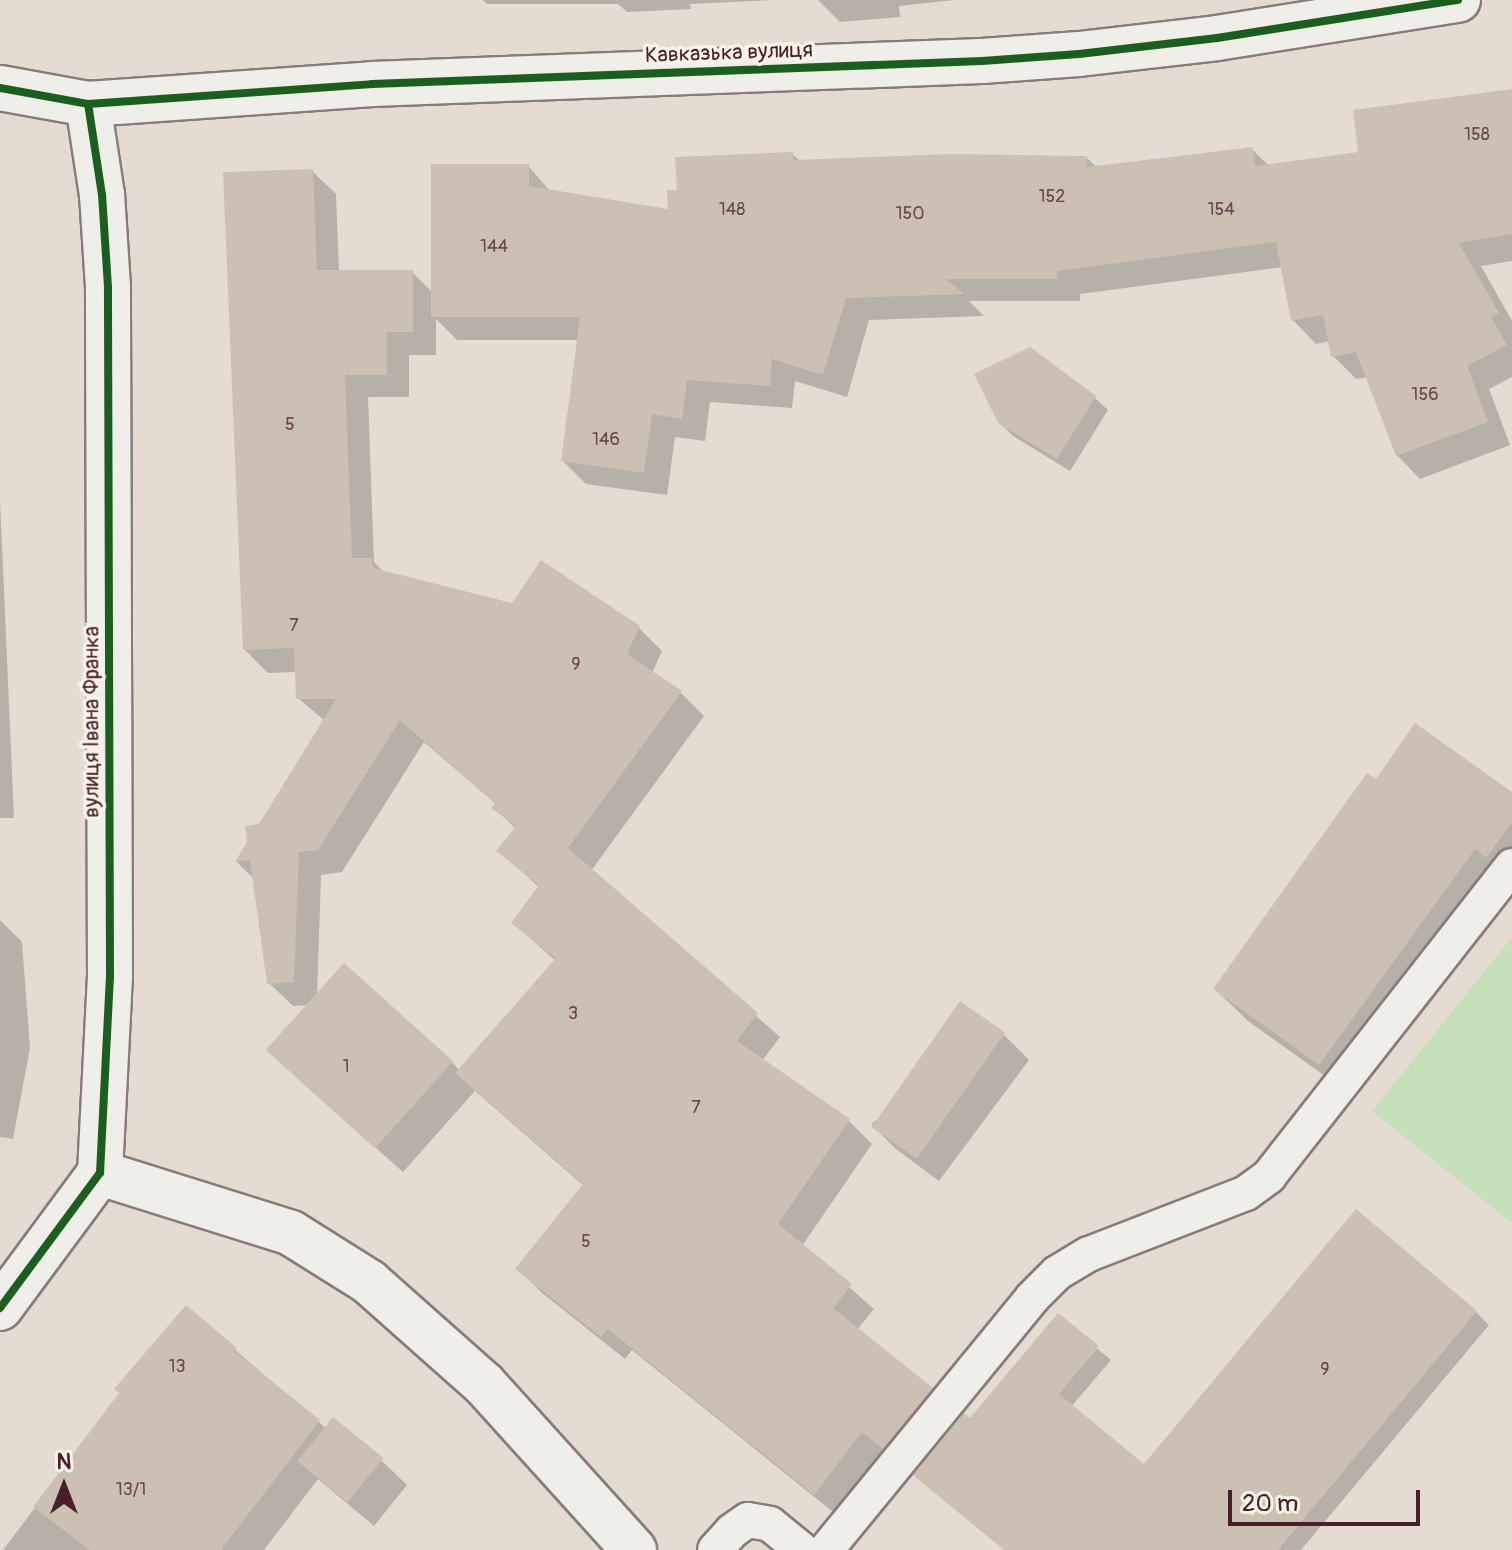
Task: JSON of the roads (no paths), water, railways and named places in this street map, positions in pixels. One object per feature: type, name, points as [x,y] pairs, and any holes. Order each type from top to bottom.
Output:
[{"type":"street","name":"Кавказька вулиця","points":[[0,88],[88,104],[334,86],[1079,54],[1217,38],[1458,0]]},
{"type":"street","name":"вулиця Івана Франка","points":[[88,104],[102,195],[108,287],[110,978],[100,1173]]},
{"type":"street","points":[[0,1308],[100,1173],[291,1233],[369,1282],[484,1384],[580,1486],[634,1550]]},
{"type":"lane","points":[[826,1550],[1032,1298],[1057,1273],[1089,1254],[1246,1193],[1269,1176],[1512,866]]},
{"type":"lane","points":[[715,1550],[732,1531],[748,1520],[770,1524],[802,1550]]}]
